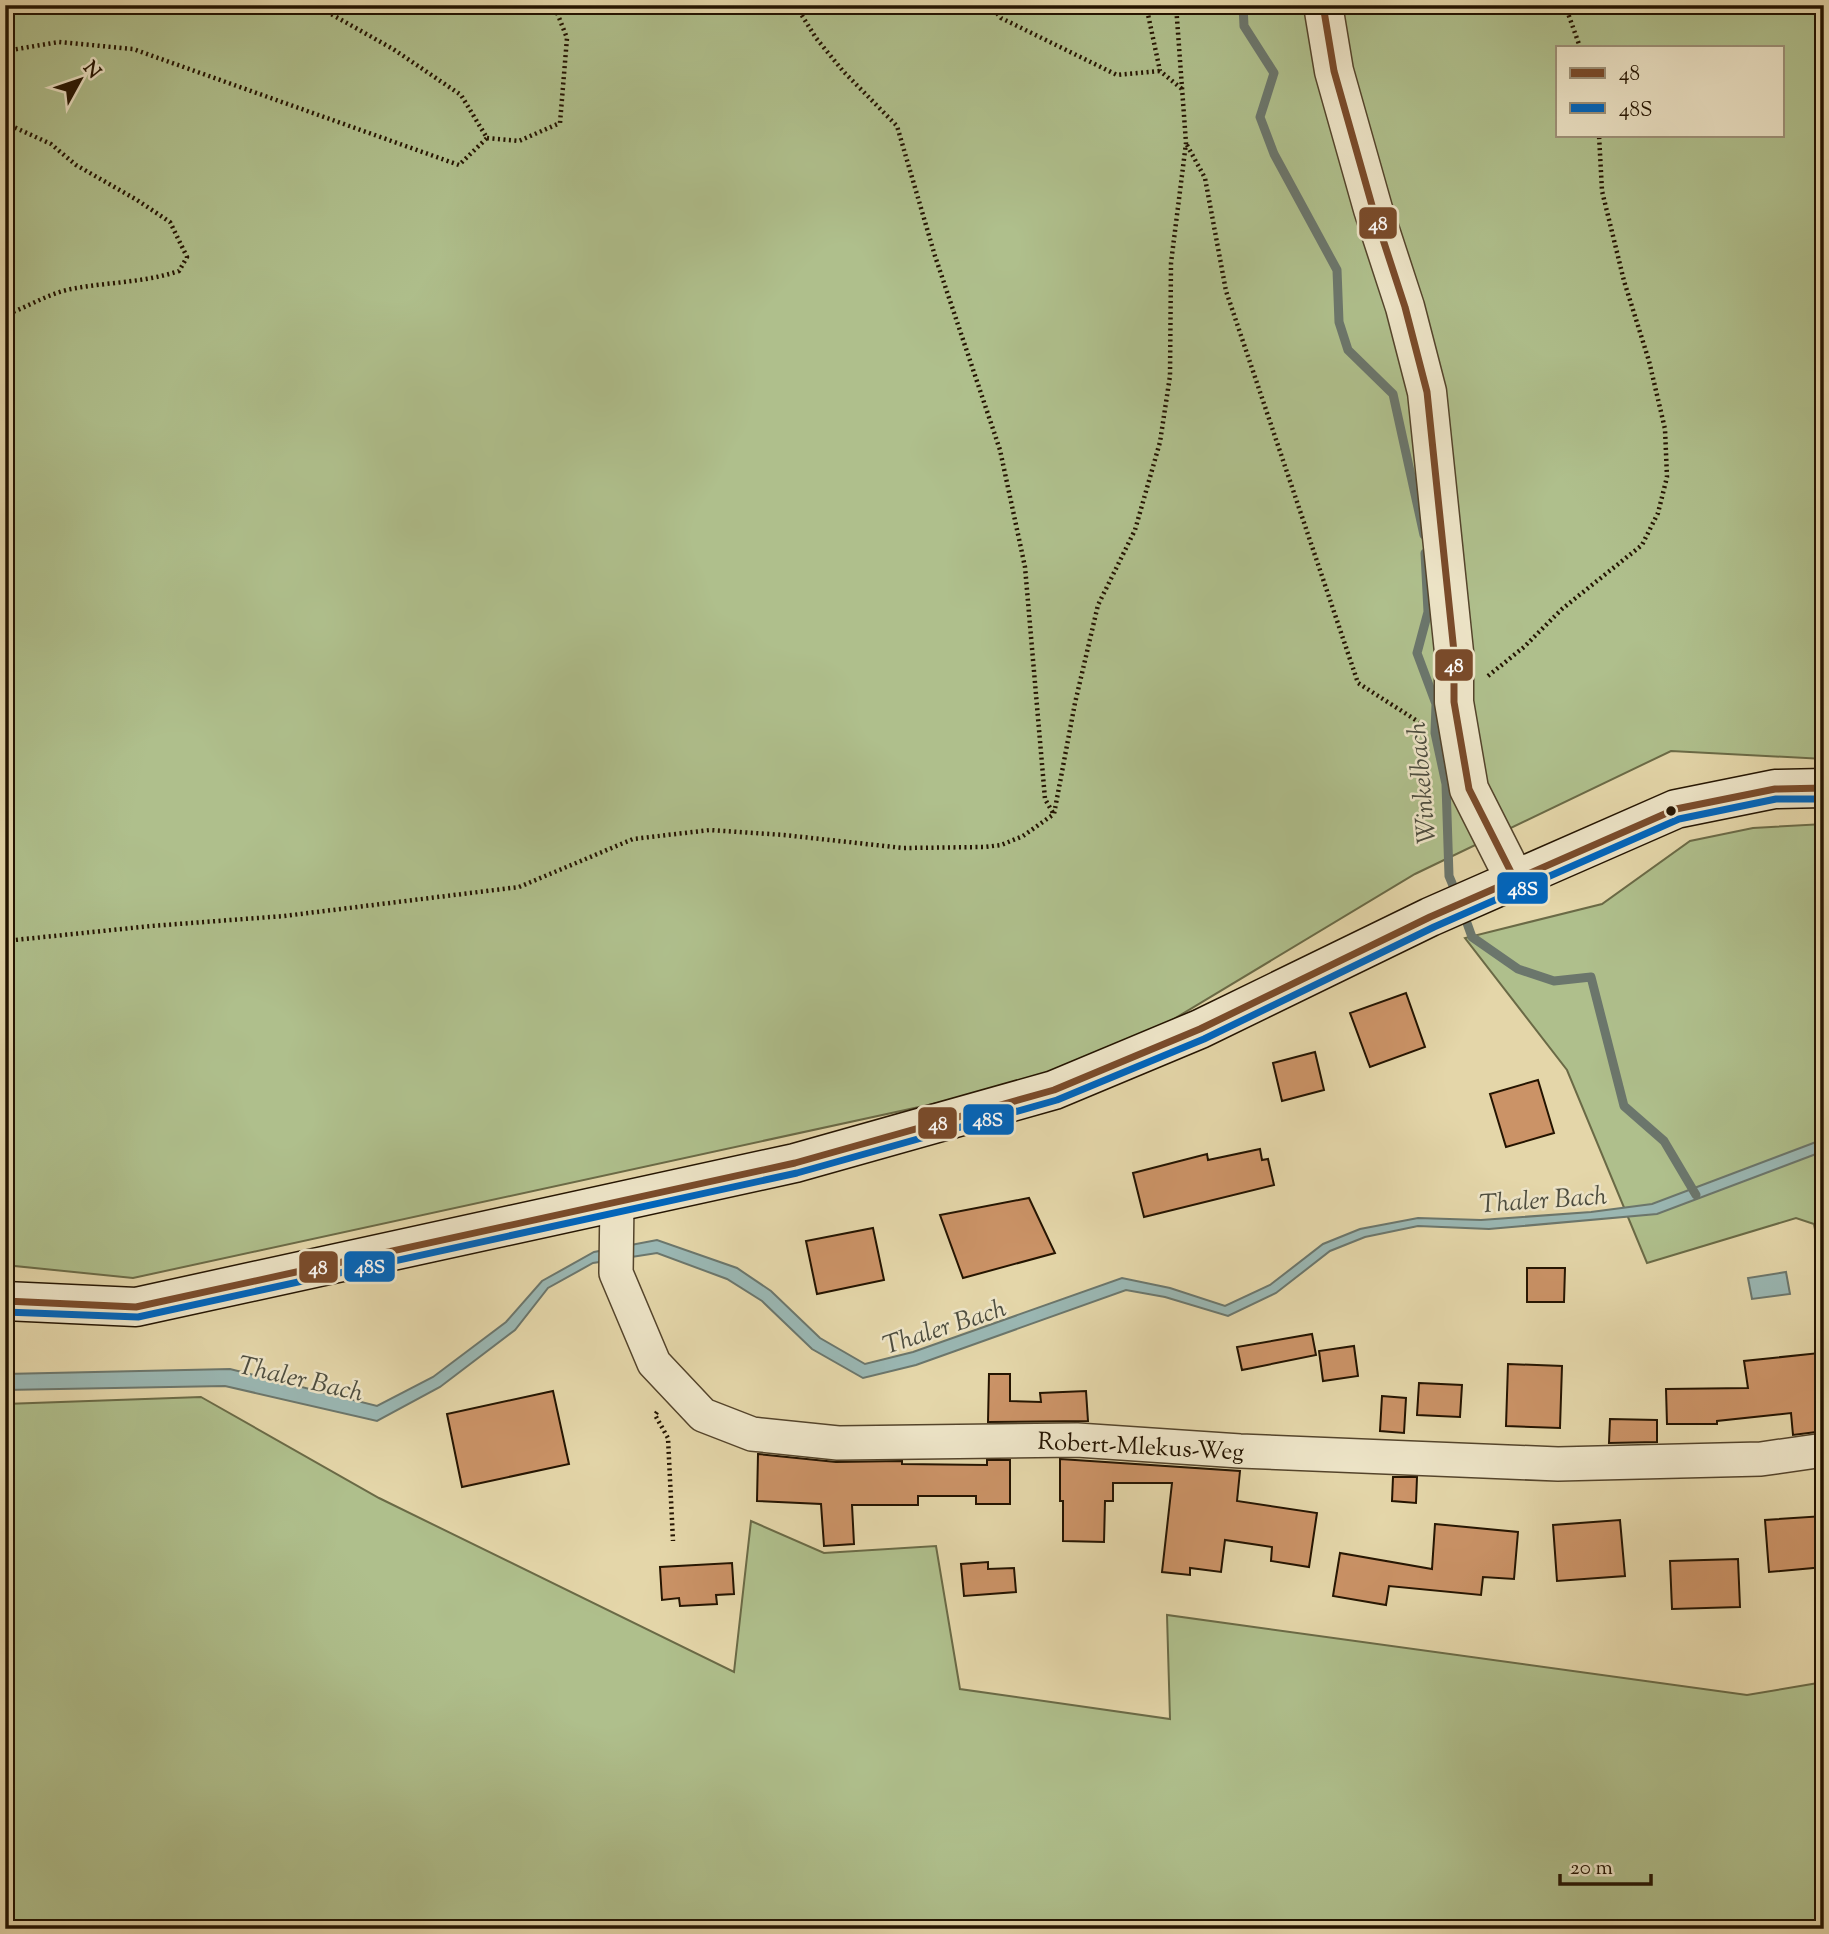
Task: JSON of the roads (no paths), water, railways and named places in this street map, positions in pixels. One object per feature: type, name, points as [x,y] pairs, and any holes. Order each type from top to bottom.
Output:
[{"type":"main road","points":[[1323,5],[1334,71],[1373,209],[1405,307],[1427,392],[1454,652],[1454,702],[1469,789],[1514,878]]},
{"type":"main road","points":[[5,1301],[136,1307],[795,1163],[1054,1090],[1200,1029],[1514,878],[1676,809],[1775,789],[1824,788]]},
{"type":"street","name":"Robert-Mlekus-Weg","points":[[617,1200],[616,1259],[654,1363],[703,1415],[752,1434],[838,1443],[1077,1440],[1240,1451],[1558,1464],[1761,1459],[1824,1450]]},
{"type":"water","points":[[1824,1139],[1824,1151],[1657,1214],[1489,1229],[1418,1226],[1365,1237],[1330,1251],[1276,1293],[1228,1316],[1165,1297],[1126,1290],[916,1365],[863,1378],[812,1349],[762,1301],[727,1279],[657,1253],[593,1263],[548,1288],[515,1330],[440,1387],[377,1421],[225,1386],[5,1390],[5,1374],[230,1369],[377,1406],[433,1377],[506,1322],[542,1281],[594,1252],[657,1240],[737,1268],[771,1291],[820,1338],[865,1364],[913,1352],[1122,1278],[1170,1288],[1225,1306],[1270,1285],[1323,1244],[1360,1229],[1418,1218],[1481,1220],[1591,1212],[1652,1204]]},
{"type":"water","points":[[1786,1272],[1790,1294],[1752,1299],[1748,1278]]},
{"type":"waterway","name":"Winkelbach","points":[[1243,5],[1244,26],[1274,73],[1260,117],[1274,154],[1337,270],[1339,322],[1348,350],[1393,394],[1424,535]]},
{"type":"waterway","name":"Winkelbach","points":[[1425,553],[1428,612],[1417,653],[1436,704],[1435,733],[1446,784],[1449,876],[1457,895]]},
{"type":"waterway","name":"Winkelbach","points":[[1463,912],[1472,937],[1518,969],[1554,981],[1591,977],[1624,1106],[1664,1141],[1696,1195]]},
{"type":"water label","name":"Thaler Bach","points":[[1543,1199]]},
{"type":"water label","name":"Thaler Bach","points":[[944,1326]]},
{"type":"water label","name":"Thaler Bach","points":[[301,1378]]}]
